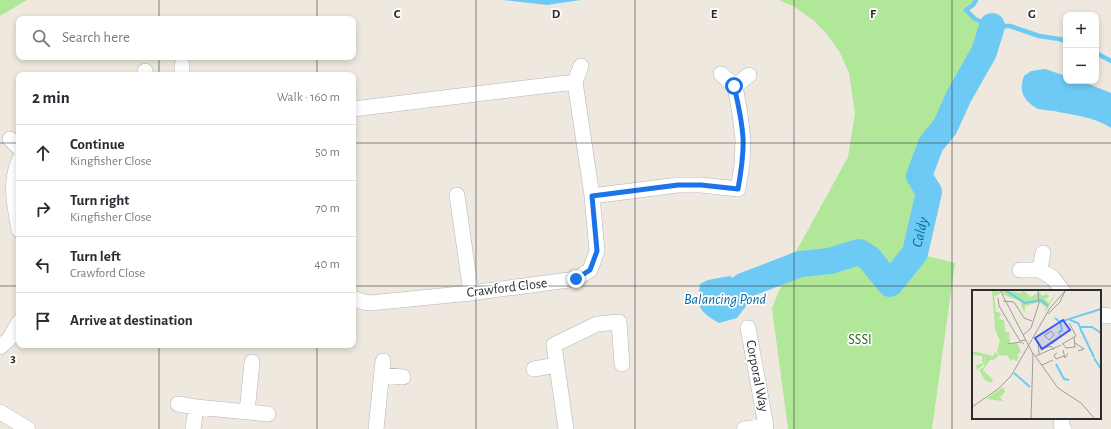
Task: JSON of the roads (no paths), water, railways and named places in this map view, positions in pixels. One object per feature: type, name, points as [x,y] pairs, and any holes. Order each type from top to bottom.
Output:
[{"type":"street","name":"Crawford Close","points":[[356,299],[370,303],[471,293],[576,279],[590,270],[597,251],[592,196],[576,82],[581,66]]},
{"type":"street","points":[[592,196],[678,185],[701,185],[743,192],[743,140],[740,114],[734,86],[721,74]]},
{"type":"street","points":[[734,86],[749,75]]},
{"type":"street","points":[[356,109],[576,82]]},
{"type":"street","points":[[16,167],[13,185],[16,208]]},
{"type":"street","points":[[457,195],[471,293]]},
{"type":"street","points":[[1040,270],[1043,254]]},
{"type":"street","points":[[1020,270],[1040,270],[1053,278],[1062,290]]},
{"type":"street","points":[[1101,315],[1111,316]]},
{"type":"street","points":[[566,429],[554,345],[597,324],[619,322],[622,364]]},
{"type":"street","points":[[0,347],[10,338],[16,327]]},
{"type":"street","name":"Corporal Way","points":[[744,429],[766,426],[748,328]]},
{"type":"street","points":[[247,412],[252,362]]},
{"type":"street","points":[[534,369],[557,365]]},
{"type":"street","points":[[376,429],[382,368],[403,377]]},
{"type":"street","points":[[178,404],[268,414]]},
{"type":"street","points":[[193,429],[196,407]]},
{"type":"street","points":[[0,412],[28,429]]},
{"type":"street","points":[[1062,419],[1061,425],[1064,429]]},
{"type":"water","points":[[503,0],[581,0],[547,5]]},
{"type":"water","points":[[1045,69],[1063,75],[1063,84],[1088,84],[1111,93],[1111,128],[1098,121],[1076,115],[1040,109],[1031,105],[1023,94],[1022,86],[1024,76],[1031,71]]},
{"type":"water","name":"Balancing Pond","points":[[730,276],[743,286],[752,298],[737,318],[719,323],[700,308],[700,284],[708,280]]},
{"type":"waterway","points":[[976,0],[973,5],[966,10],[975,19],[992,26],[1010,26],[1039,36],[1063,40]]},
{"type":"waterway","name":"Caldy","points":[[743,286],[800,264],[830,261],[859,252],[869,258],[890,284],[915,253],[929,192],[919,176],[931,144],[945,127],[959,96],[984,52],[992,26]]},
{"type":"waterway","points":[[1099,55],[1111,61]]},
{"type":"park label","name":"SSSI","points":[[860,340]]}]
